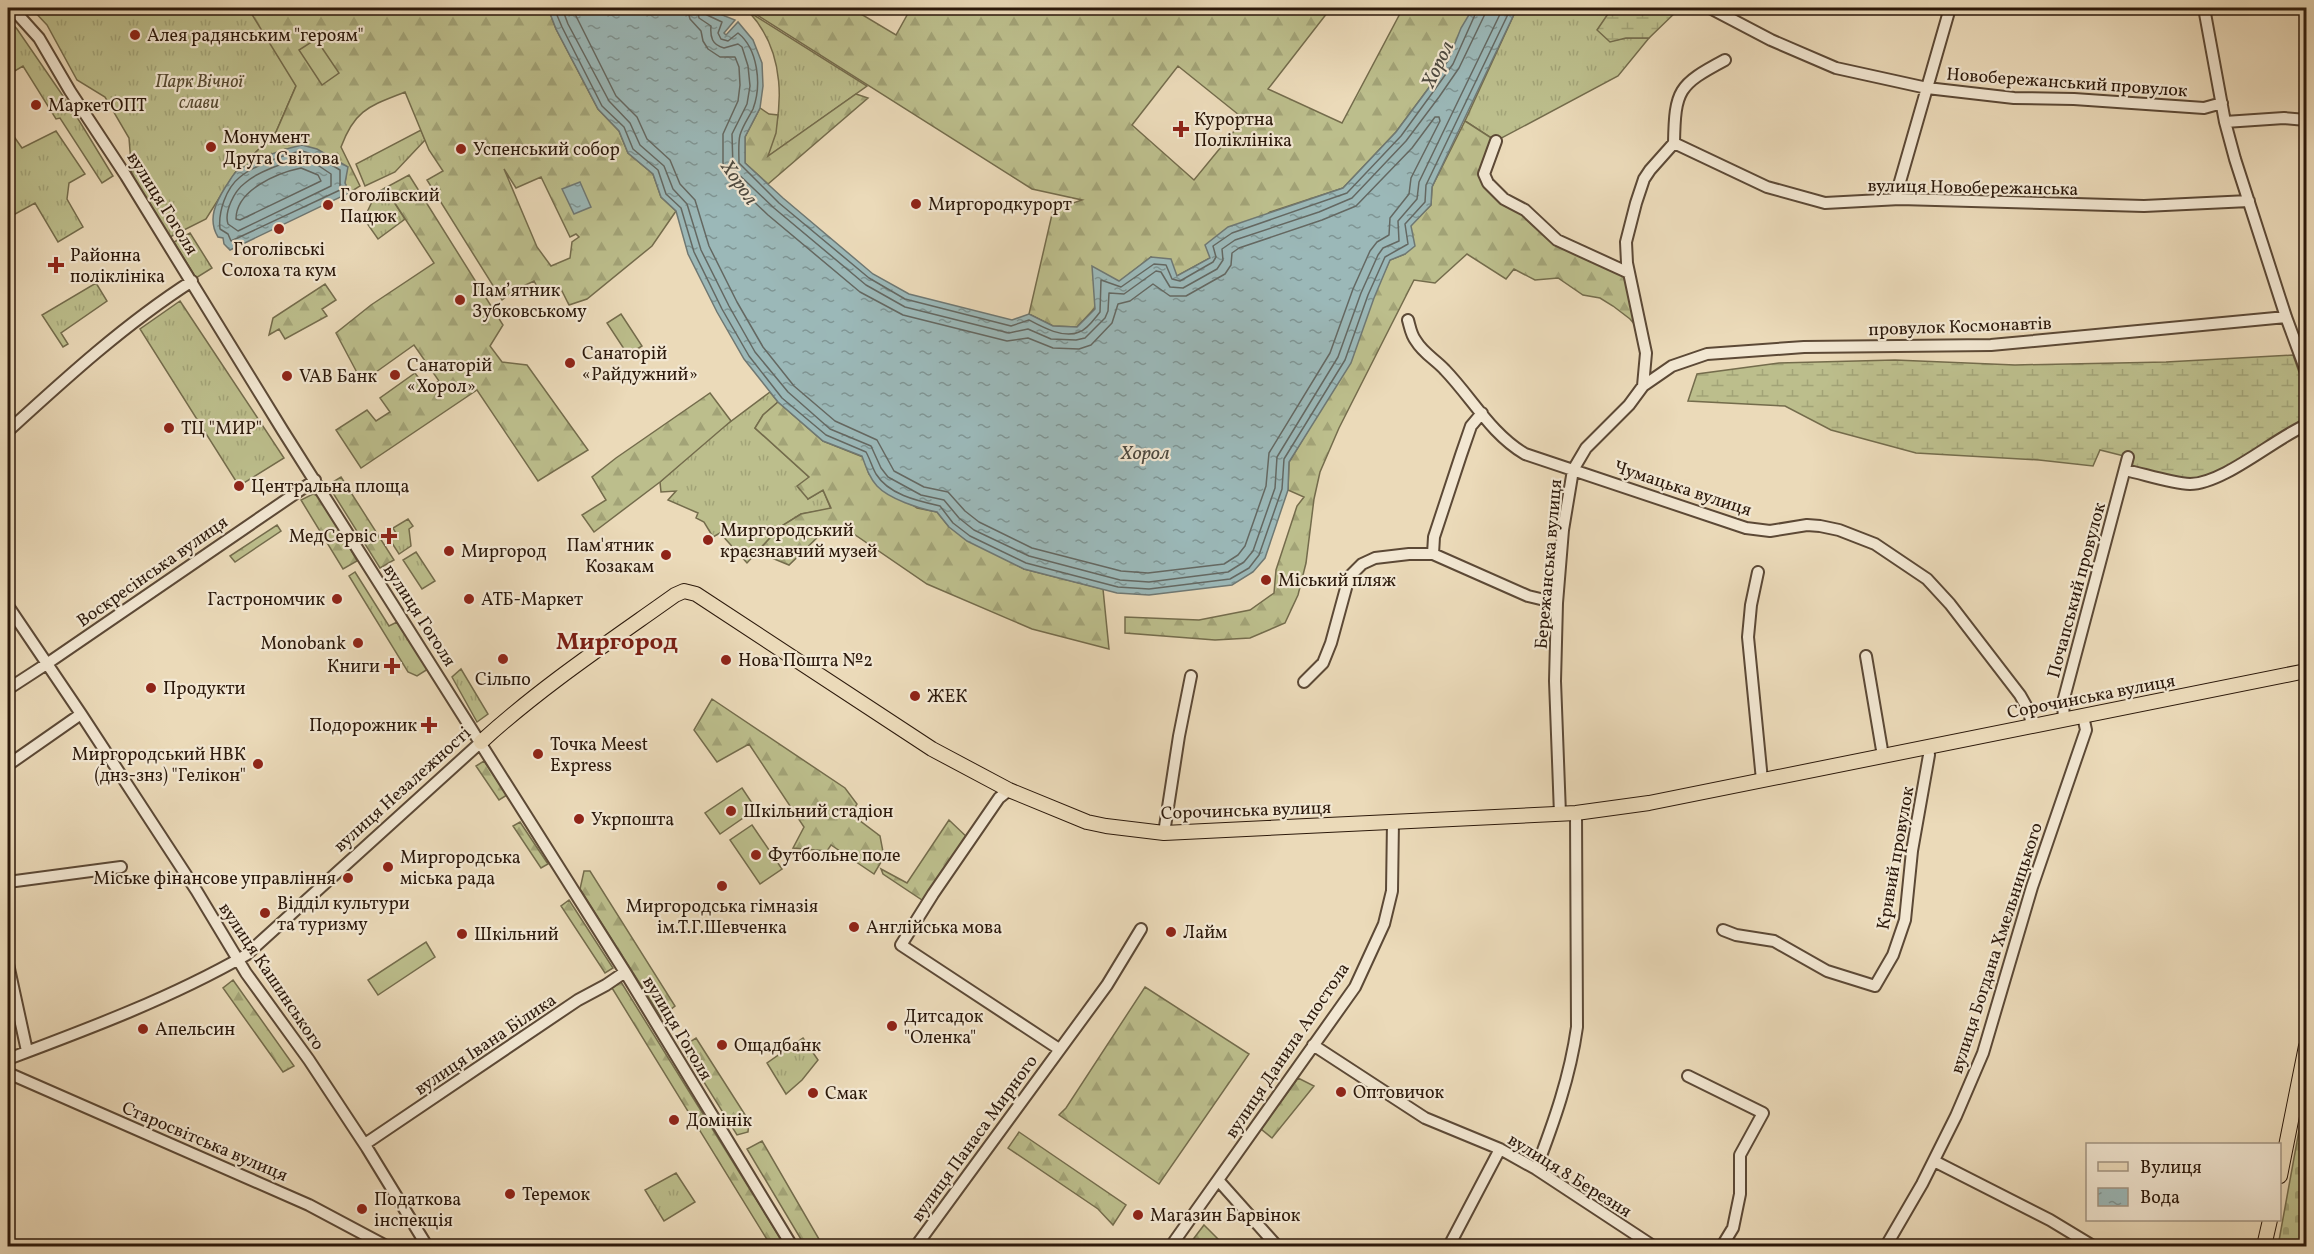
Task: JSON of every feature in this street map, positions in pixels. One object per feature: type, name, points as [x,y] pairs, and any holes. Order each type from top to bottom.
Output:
[{"type":"main road","name":"Сорочинська вулиця","points":[[684,591],[696,594],[932,749],[1009,790],[1087,822],[1164,833],[1576,813],[1650,802],[2307,671]]},
{"type":"main road","name":"вулиця Незалежності","points":[[481,742],[520,707],[584,658],[684,591]]},
{"type":"main road","points":[[2281,1171],[2307,1046]]},
{"type":"main road","points":[[2264,1246],[2270,1221]]},
{"type":"street","name":"вулиця Гоголя","points":[[12,8],[39,38],[70,91],[104,140],[625,972],[792,1246]]},
{"type":"street","name":"Новобережанський провулок","points":[[1710,8],[1771,40],[1836,68],[1927,88],[2014,98],[2074,99],[2204,108],[2222,103]]},
{"type":"street","points":[[1895,200],[1950,8]]},
{"type":"street","points":[[2204,8],[2225,122],[2286,317],[2307,371]]},
{"type":"street","points":[[1643,386],[1646,353],[1629,273],[1626,242],[1636,203],[1650,170],[1674,143],[1675,114],[1681,92],[1697,75],[1725,60]]},
{"type":"street","points":[[2225,122],[2284,118],[2307,120]]},
{"type":"street","points":[[1496,141],[1484,174],[1488,183],[1504,199],[1525,210],[1557,240],[1629,273]]},
{"type":"street","name":"вулиця Новобережанська","points":[[1674,143],[1767,187],[1824,204],[1895,200],[2144,206],[2249,201]]},
{"type":"street","points":[[8,431],[71,373],[167,297],[192,281]]},
{"type":"street","name":"провулок Космонавтів","points":[[1643,386],[1672,366],[1707,354],[1804,347],[1991,345],[2286,317]]},
{"type":"street","name":"Чумацька вулиця","points":[[1408,320],[1413,338],[1420,347],[1444,369],[1492,427],[1512,446],[1525,454],[1746,528],[1770,531],[1807,525],[1820,526],[1839,530],[1875,544],[1927,579],[1950,604],[2020,694],[2029,711],[2032,726]]},
{"type":"street","name":"Бережанська вулиця","points":[[1560,814],[1555,681],[1557,603],[1563,530],[1573,470],[1586,448],[1629,405],[1643,386]]},
{"type":"street","points":[[1433,554],[1434,537],[1471,426],[1482,413]]},
{"type":"street","points":[[2125,470],[2189,484],[2205,481],[2248,460],[2292,431],[2307,425]]},
{"type":"street","name":"Почапський провулок","points":[[2064,720],[2063,702],[2128,457]]},
{"type":"street","name":"Воскресінська вулиця","points":[[8,689],[315,480]]},
{"type":"street","points":[[1304,682],[1323,663],[1350,577],[1362,564],[1375,558],[1390,555],[1433,554],[1528,596],[1557,603]]},
{"type":"street","points":[[1758,572],[1751,605],[1748,638],[1762,780]]},
{"type":"street","name":"вулиця Кашинського","points":[[8,606],[48,663],[196,890],[238,960],[365,1144],[427,1246]]},
{"type":"street","points":[[1866,656],[1883,756]]},
{"type":"street","points":[[1164,833],[1191,676]]},
{"type":"street","points":[[8,765],[81,714]]},
{"type":"street","name":"вулиця Богдана Хмельницького","points":[[1886,1246],[1934,1161],[1983,1053],[2032,887],[2086,730],[2083,716]]},
{"type":"street","name":"вулиця Незалежності","points":[[8,1059],[122,1015],[238,960],[279,926],[481,742]]},
{"type":"street","name":"Кривий провулок","points":[[1723,930],[1773,941],[1827,971],[1875,986],[1893,955],[1905,920],[1912,851],[1929,755],[1928,747]]},
{"type":"street","name":"вулиця Панаса Мирного","points":[[1009,790],[999,798],[933,894],[902,945],[1059,1049]]},
{"type":"street","points":[[1536,1169],[1560,1103],[1572,1061],[1577,1027],[1576,813]]},
{"type":"street","name":"вулиця Данила Апостола","points":[[1171,1246],[1355,987],[1384,924],[1392,891],[1393,821]]},
{"type":"street","points":[[8,882],[121,867]]},
{"type":"street","name":"вулиця Панаса Мирного","points":[[916,1246],[1107,985],[1141,928]]},
{"type":"street","points":[[8,964],[27,1052]]},
{"type":"street","name":"вулиця Івана Білика","points":[[365,1144],[578,1000],[606,986],[625,972]]},
{"type":"street","name":"вулиця 8 Березня","points":[[1314,1045],[1425,1118],[1500,1149],[1536,1169],[1653,1246]]},
{"type":"street","name":"Старосвітська вулиця","points":[[8,1073],[290,1196],[386,1246]]},
{"type":"street","points":[[1688,1076],[1763,1113],[1740,1155],[1740,1194],[1733,1228],[1722,1246]]},
{"type":"street","points":[[1449,1246],[1500,1149]]},
{"type":"street","points":[[1934,1161],[2050,1220],[2094,1246]]},
{"type":"street","points":[[1218,1180],[1277,1246]]},
{"type":"green space","name":"Парк Вічної слави","points":[[31,8],[248,8],[252,14],[437,69],[296,86],[276,132],[235,173],[206,219],[170,237],[132,176],[129,138],[105,97],[77,80],[47,25]]},
{"type":"green space","points":[[248,8],[548,8],[556,29],[598,109],[619,131],[628,153],[653,174],[661,197],[676,211],[652,246],[587,299],[569,305],[560,287],[542,296],[534,281],[515,290],[502,300],[427,180],[443,171],[429,150],[405,92],[365,110],[346,134],[341,147],[360,186],[349,193],[345,183],[347,167],[332,157],[285,149],[235,173],[276,132],[296,86]],"holes":[[[504,169],[516,188],[541,177],[570,237],[576,234],[579,237],[572,242],[570,258],[551,266],[537,247]]]},
{"type":"green space","points":[[746,8],[851,8],[896,35],[911,8],[1331,8],[1268,89],[1342,123],[1403,8],[1473,8],[1448,61],[1428,89],[1396,132],[1343,188],[1270,212],[1210,258],[1177,276],[1151,257],[1119,282],[1077,327],[1053,326],[1029,314],[1053,210],[1082,200],[1032,189]],"holes":[[[1178,66],[1244,119],[1194,180],[1132,125]]]},
{"type":"green space","points":[[1517,8],[1612,8],[1598,30],[1610,41],[1649,38],[1618,76],[1496,141],[1465,121]]},
{"type":"green space","points":[[1612,8],[1680,8],[1649,38],[1626,38],[1610,42],[1597,30]]},
{"type":"green space","points":[[749,12],[867,86],[767,157],[777,120],[779,81],[770,44],[761,27]]},
{"type":"green space","points":[[8,19],[72,109],[113,176],[102,183],[60,118],[56,119],[23,66],[8,75]]},
{"type":"green space","points":[[316,39],[339,73],[322,85],[299,50]]},
{"type":"green space","points":[[856,94],[868,98],[768,184],[745,163],[745,137],[760,108],[769,114],[778,115],[776,133],[768,156]]},
{"type":"green space","points":[[1465,121],[1496,141],[1488,183],[1557,240],[1629,273],[1641,332],[1630,319],[1613,306],[1600,298],[1583,295],[1558,278],[1535,280],[1514,269],[1506,279],[1467,254],[1435,283],[1414,280],[1339,428],[1320,472],[1314,499],[1306,563],[1298,595],[1285,623],[1250,638],[1215,640],[1125,633],[1125,617],[1199,620],[1250,610],[1274,593],[1276,570],[1297,506],[1304,497],[1288,490],[1289,462],[1309,429],[1390,260],[1405,254],[1410,226],[1431,205],[1432,187]]},
{"type":"green space","points":[[8,128],[22,148],[56,131],[85,174],[69,183],[67,199],[83,227],[58,242],[35,203],[8,218]]},
{"type":"green space","points":[[421,130],[425,140],[395,172],[365,186],[356,164]]},
{"type":"green space","points":[[409,175],[503,325],[490,346],[502,362],[527,365],[588,450],[538,481],[477,390],[361,468],[336,430],[367,410],[376,421],[390,412],[380,398],[415,373],[427,389],[439,381],[414,345],[362,382],[336,333],[371,305],[434,263],[385,188]]},
{"type":"green space","points":[[385,188],[405,219],[378,239],[364,219],[376,193]]},
{"type":"green space","points":[[190,233],[212,268],[196,278],[174,242]]},
{"type":"green space","points":[[96,283],[107,301],[61,333],[68,344],[63,347],[42,315]]},
{"type":"green space","points":[[325,284],[336,300],[322,309],[327,316],[285,339],[279,329],[269,335],[273,318]]},
{"type":"green space","points":[[180,301],[284,458],[239,486],[140,329]]},
{"type":"green space","points":[[621,314],[642,346],[628,355],[607,323]]},
{"type":"green space","points":[[2293,355],[2306,392],[2306,425],[2205,481],[2125,470],[2128,457],[2100,450],[2093,466],[2039,460],[1916,453],[1831,430],[1785,406],[1688,401],[1697,374],[1779,363],[1895,360],[2015,365],[2166,362]]},
{"type":"green space","points":[[770,392],[778,402],[763,415],[755,428],[809,477],[808,499],[823,490],[831,509],[801,514],[780,527],[747,563],[720,533],[713,537],[704,522],[696,518],[698,513],[668,500],[676,491],[661,492],[660,482],[710,437]]},
{"type":"green space","points":[[710,393],[731,421],[660,482],[594,532],[582,515],[606,500],[592,477]]},
{"type":"green space","points":[[778,402],[823,441],[863,457],[869,474],[917,508],[937,512],[949,527],[1024,569],[1103,589],[1109,649],[1032,629],[927,584],[845,528],[824,531],[789,565],[757,552],[780,527],[801,514],[831,508],[823,490],[808,499],[797,486],[809,477],[755,428],[763,415]]},
{"type":"green space","points":[[341,477],[394,560],[380,568],[328,485]]},
{"type":"green space","points":[[313,494],[321,497],[357,561],[343,569],[301,500]]},
{"type":"green space","points":[[408,519],[413,526],[409,529],[411,546],[399,554],[390,540],[397,535],[393,528]]},
{"type":"green space","points":[[277,525],[281,531],[235,562],[230,556]]},
{"type":"green space","points":[[416,552],[435,581],[422,589],[403,560]]},
{"type":"green space","points":[[355,572],[389,626],[397,622],[428,669],[417,676],[408,672],[349,576]]},
{"type":"green space","points":[[461,669],[488,714],[477,722],[452,677]]},
{"type":"green space","points":[[712,699],[845,788],[857,804],[851,814],[880,836],[884,857],[874,874],[831,845],[827,851],[793,848],[804,827],[749,744],[717,762],[694,730]]},
{"type":"green space","points":[[484,761],[507,795],[499,800],[476,766]]},
{"type":"green space","name":"Шкільний стадіон","points":[[742,788],[756,809],[720,834],[705,813]]},
{"type":"green space","points":[[949,820],[969,839],[928,904],[883,874],[881,869],[907,883]]},
{"type":"green space","points":[[520,822],[548,864],[541,868],[513,826]]},
{"type":"green space","name":"Футбольне поле","points":[[752,825],[782,869],[760,884],[730,840]]},
{"type":"green space","points":[[584,871],[590,871],[675,1006],[661,1017],[580,889]]},
{"type":"green space","points":[[569,900],[613,968],[605,973],[561,906]]},
{"type":"green space","points":[[426,942],[435,957],[378,995],[368,980]]},
{"type":"green space","points":[[233,980],[294,1066],[283,1072],[223,988]]},
{"type":"green space","points":[[621,982],[785,1246],[771,1246],[612,988]]},
{"type":"green space","points":[[1145,987],[1249,1054],[1159,1184],[1059,1115],[1066,1108]]},
{"type":"green space","points":[[696,1038],[749,1121],[748,1132],[737,1135],[682,1047]]},
{"type":"green space","points":[[803,1038],[818,1060],[802,1080],[786,1094],[767,1063]]},
{"type":"green space","points":[[1298,1078],[1314,1086],[1272,1138],[1261,1129]]},
{"type":"green space","points":[[2306,1092],[2306,1246],[2278,1246]]},
{"type":"green space","points":[[1019,1132],[1126,1205],[1113,1225],[1098,1209],[1008,1148]]},
{"type":"green space","points":[[762,1141],[823,1246],[805,1246],[747,1149]]},
{"type":"green space","points":[[676,1173],[695,1202],[664,1221],[645,1190]]},
{"type":"green space","points":[[1204,1225],[1225,1246],[1188,1246]]},
{"type":"water","name":"Хорол","points":[[548,8],[705,8],[735,20],[724,33],[726,35],[738,22],[753,40],[762,63],[763,86],[760,108],[745,137],[745,163],[783,198],[873,274],[909,294],[1012,320],[1029,314],[1053,326],[1077,327],[1095,309],[1092,266],[1119,281],[1151,257],[1171,259],[1177,276],[1210,258],[1205,245],[1228,227],[1343,188],[1396,132],[1428,89],[1448,61],[1461,28],[1473,8],[1517,8],[1432,187],[1431,205],[1411,226],[1415,246],[1405,254],[1390,260],[1351,363],[1289,462],[1288,490],[1265,558],[1253,572],[1232,585],[1149,595],[1117,593],[1024,569],[967,541],[949,527],[937,512],[905,503],[882,491],[868,472],[862,456],[823,441],[778,402],[744,359],[717,312],[688,254],[676,211],[661,197],[653,174],[628,153],[619,131],[598,109],[556,29]]},
{"type":"water","points":[[302,145],[317,149],[348,167],[345,183],[349,193],[230,250],[224,244],[223,238],[218,237],[213,217],[219,198],[232,176],[260,159]]},
{"type":"water","points":[[580,182],[591,207],[574,214],[562,189]]},
{"type":"place","name":"Алея радянським \"героям\"","points":[[135,35]]},
{"type":"place","name":"МаркетОПТ","points":[[36,105]]},
{"type":"place","name":"Курортна Поліклініка","points":[[1181,129]]},
{"type":"place","name":"Монумент Друга Світова","points":[[211,147]]},
{"type":"place","name":"Успенський собор","points":[[461,149]]},
{"type":"place","name":"Миргородкурорт","points":[[916,204]]},
{"type":"place","name":"Гоголівский Пацюк","points":[[328,205]]},
{"type":"place","name":"Гоголівські Солоха та кум","points":[[279,229]]},
{"type":"place","name":"Районна поліклініка","points":[[56,265]]},
{"type":"place","name":"Пам’ятник Зубковському","points":[[460,300]]},
{"type":"place","name":"Санаторій «Райдужний»","points":[[570,363]]},
{"type":"place","name":"Санаторій «Хорол»","points":[[395,375]]},
{"type":"place","name":"VAB Банк","points":[[287,376]]},
{"type":"place","name":"ТЦ \"МИР\"","points":[[169,428]]},
{"type":"place","name":"Центральна площа","points":[[239,486]]},
{"type":"place","name":"МедСервіс","points":[[389,536]]},
{"type":"place","name":"Миргородський краєзнавчий музей","points":[[708,540]]},
{"type":"place","name":"Миргород","points":[[449,551]]},
{"type":"place","name":"Пам'ятник Козакам","points":[[666,555]]},
{"type":"place","name":"Міський пляж","points":[[1266,580]]},
{"type":"place","name":"Гастрономчик","points":[[337,599]]},
{"type":"place","name":"АТБ-Маркет","points":[[469,599]]},
{"type":"place","name":"Monobank","points":[[358,643]]},
{"type":"place","name":"Сільпо","points":[[503,659]]},
{"type":"place","name":"Нова Пошта №2","points":[[726,660]]},
{"type":"place","name":"Книги","points":[[392,666]]},
{"type":"place","name":"Продукти","points":[[151,688]]},
{"type":"place","name":"ЖЕК","points":[[915,696]]},
{"type":"place","name":"Подорожник","points":[[429,725]]},
{"type":"place","name":"Точка Meest Express","points":[[538,754]]},
{"type":"place","name":"Миргородський НВК (днз-знз) \"Гелікон\"","points":[[258,764]]},
{"type":"place","name":"Шкільний стадіон","points":[[731,811]]},
{"type":"place","name":"Укрпошта","points":[[579,819]]},
{"type":"place","name":"Футбольне поле","points":[[756,855]]},
{"type":"place","name":"Миргородська міська рада","points":[[388,867]]},
{"type":"place","name":"Міське фінансове управління","points":[[348,878]]},
{"type":"place","name":"Миргородська гімназія ім.Т.Г.Шевченка","points":[[722,886]]},
{"type":"place","name":"Відділ культури та туризму","points":[[265,913]]},
{"type":"place","name":"Англійська мова","points":[[854,927]]},
{"type":"place","name":"Лайм","points":[[1171,932]]},
{"type":"place","name":"Шкільний","points":[[462,934]]},
{"type":"place","name":"Дитсадок \"Оленка\"","points":[[892,1026]]},
{"type":"place","name":"Апельсин","points":[[143,1029]]},
{"type":"place","name":"Ощадбанк","points":[[722,1045]]},
{"type":"place","name":"Оптовичок","points":[[1341,1092]]},
{"type":"place","name":"Смак","points":[[813,1093]]},
{"type":"place","name":"Домінік","points":[[674,1120]]},
{"type":"place","name":"Теремок","points":[[510,1194]]},
{"type":"place","name":"Податкова інспекція","points":[[362,1209]]},
{"type":"place","name":"Магазин Барвінок","points":[[1138,1215]]},
{"type":"district","name":"Миргород","points":[[617,641]]}]
